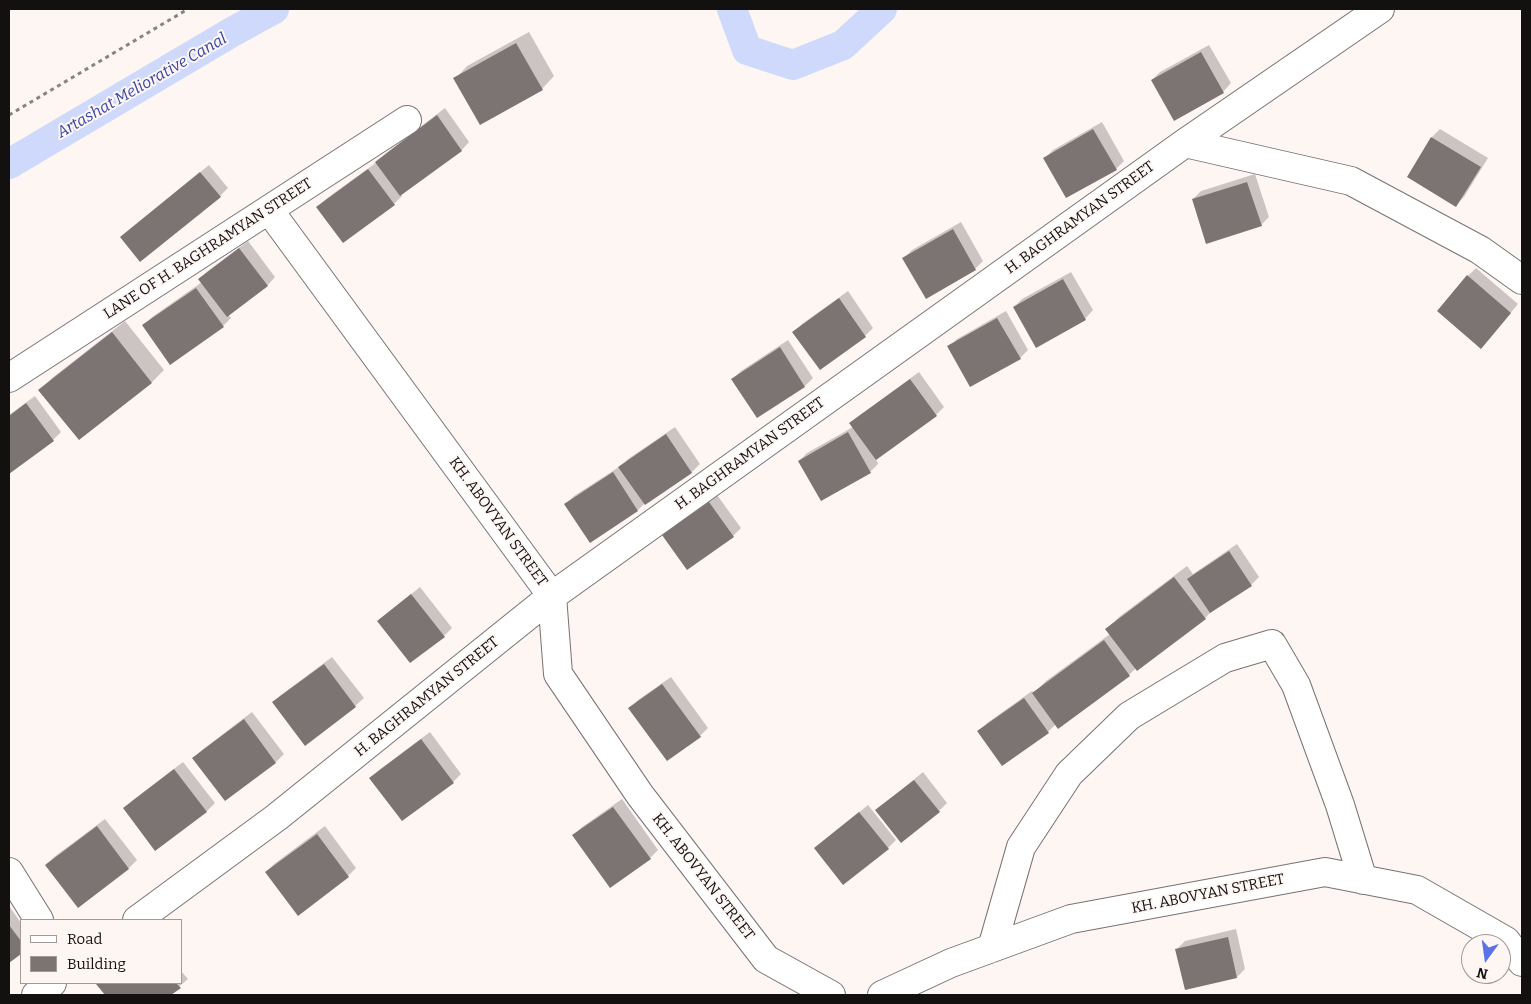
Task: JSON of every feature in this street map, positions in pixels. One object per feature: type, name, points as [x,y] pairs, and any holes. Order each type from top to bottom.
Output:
[{"type":"street","name":"H. BAGHRAMYAN STREET","points":[[138,919],[277,817],[552,596],[1185,143],[1380,9]]},
{"type":"street","name":"LANE OF H. BAGHRAMYAN STREET","points":[[9,378],[407,120]]},
{"type":"street","points":[[1185,143],[1351,181],[1480,250],[1522,280]]},
{"type":"street","name":"KH. ABOVYAN STREET","points":[[269,210],[552,596],[558,674],[640,795],[766,959],[831,995]]},
{"type":"street","points":[[992,948],[1022,847],[1068,774],[1129,716],[1225,658],[1272,644],[1296,685],[1340,805],[1363,880]]},
{"type":"street","points":[[9,872],[38,919]]},
{"type":"street","name":"KH. ABOVYAN STREET","points":[[882,995],[951,963],[1071,919],[1325,872],[1417,890],[1506,941],[1522,962]]},
{"type":"street","points":[[36,995],[51,984]]},
{"type":"path","points":[[9,115],[188,9]]},
{"type":"building","points":[[516,43],[543,90],[480,125],[453,78]]},
{"type":"building","points":[[1201,52],[1224,93],[1174,121],[1151,80]]},
{"type":"building","points":[[437,115],[462,151],[400,196],[375,162]]},
{"type":"building","points":[[1093,129],[1117,170],[1066,198],[1043,158]]},
{"type":"building","points":[[1431,137],[1481,167],[1456,207],[1407,177]]},
{"type":"building","points":[[368,169],[395,205],[343,243],[316,207]]},
{"type":"building","points":[[200,172],[221,197],[140,262],[120,237]]},
{"type":"building","points":[[1247,182],[1262,226],[1206,244],[1192,199]]},
{"type":"building","points":[[953,229],[976,270],[926,299],[902,258]]},
{"type":"building","points":[[239,248],[268,286],[227,317],[198,279]]},
{"type":"building","points":[[1467,275],[1511,313],[1481,349],[1437,311]]},
{"type":"building","points":[[1063,279],[1086,320],[1036,348],[1013,307]]},
{"type":"building","points":[[196,288],[224,327],[170,365],[142,325]]},
{"type":"building","points":[[839,298],[866,337],[820,370],[792,332]]},
{"type":"building","points":[[997,318],[1021,359],[970,387],[947,346]]},
{"type":"building","points":[[112,332],[152,383],[79,440],[38,390]]},
{"type":"building","points":[[780,347],[805,387],[757,418],[731,379]]},
{"type":"building","points":[[910,379],[937,416],[876,460],[849,423]]},
{"type":"building","points":[[26,403],[54,441],[9,474],[9,416]]},
{"type":"building","points":[[848,432],[871,473],[821,501],[798,461]]},
{"type":"building","points":[[666,434],[692,473],[645,505],[618,467]]},
{"type":"building","points":[[613,472],[638,511],[590,543],[564,504]]},
{"type":"building","points":[[709,502],[734,537],[687,570],[662,535]]},
{"type":"building","points":[[1229,551],[1252,586],[1210,613],[1187,579]]},
{"type":"building","points":[[1174,577],[1206,619],[1137,671],[1105,629]]},
{"type":"building","points":[[411,594],[445,637],[410,663],[377,621]]},
{"type":"building","points":[[1104,640],[1130,676],[1058,729],[1032,693]]},
{"type":"building","points":[[324,664],[356,707],[305,746],[272,702]]},
{"type":"building","points":[[662,684],[701,737],[667,761],[628,708]]},
{"type":"building","points":[[1024,698],[1049,733],[1002,766],[977,731]]},
{"type":"building","points":[[244,719],[276,763],[225,801],[192,758]]},
{"type":"building","points":[[421,739],[454,783],[402,821],[369,778]]},
{"type":"building","points":[[174,769],[207,812],[155,851],[123,808]]},
{"type":"building","points":[[914,780],[940,812],[901,843],[875,810]]},
{"type":"building","points":[[613,807],[651,859],[610,888],[572,835]]},
{"type":"building","points":[[859,812],[889,849],[843,885],[814,848]]},
{"type":"building","points":[[97,826],[129,869],[78,908],[45,865]]},
{"type":"building","points":[[317,834],[349,877],[298,916],[265,872]]},
{"type":"building","points":[[9,925],[20,940],[20,955],[9,963]]},
{"type":"building","points":[[1228,937],[1237,978],[1185,990],[1175,949]]},
{"type":"building","points":[[96,984],[177,984],[181,988],[171,995],[105,995]]},
{"type":"waterway","name":"Artashat Meliorative Canal","points":[[9,164],[274,9]]},
{"type":"waterway","name":"Artashat Meliorative Canal","points":[[732,9],[747,50],[793,65],[843,45],[882,9]]}]
